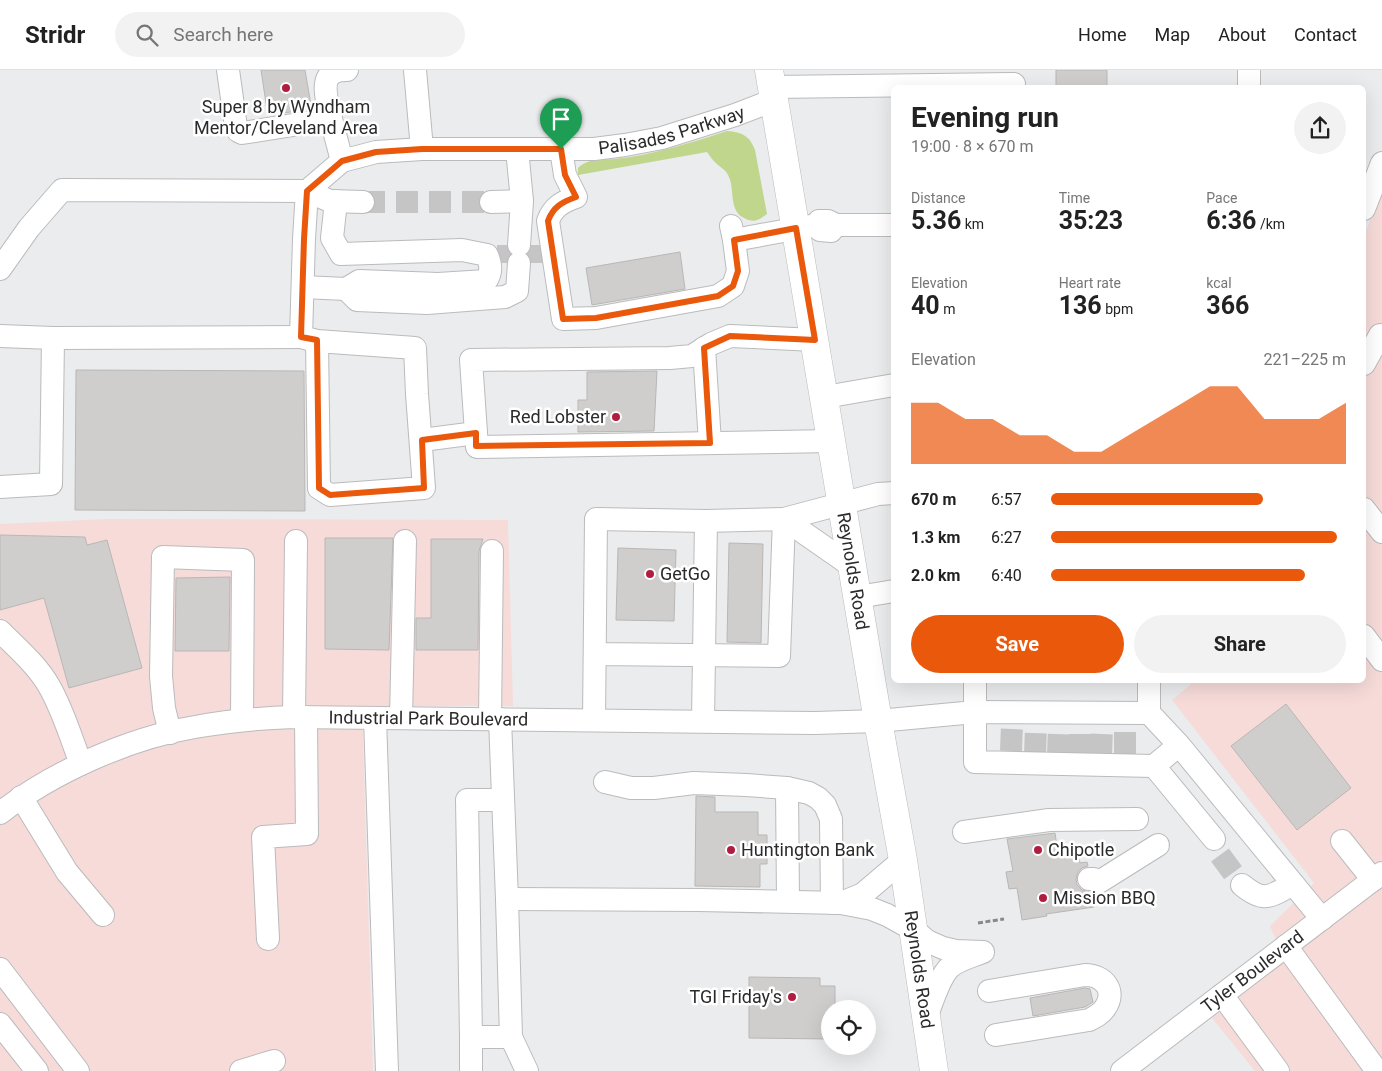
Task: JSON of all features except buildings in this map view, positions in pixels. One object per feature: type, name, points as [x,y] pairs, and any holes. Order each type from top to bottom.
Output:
[{"type":"main road","name":"Reynolds Road","points":[[772,86],[816,226],[815,340],[903,860],[934,1071]]},
{"type":"street","points":[[228,70],[236,128],[242,133],[331,120]]},
{"type":"street","points":[[342,161],[331,120],[326,82],[330,75],[335,72],[347,70]]},
{"type":"street","points":[[415,70],[422,149]]},
{"type":"street","points":[[1249,70],[1249,85]]},
{"type":"street","name":"Palisades Parkway","points":[[307,191],[342,161],[376,152],[422,149],[594,148],[625,146],[662,138],[735,115],[772,86],[916,81],[1014,81]]},
{"type":"street","points":[[346,289],[357,300],[427,303],[505,297],[517,291],[520,254],[509,230],[521,210],[517,149]]},
{"type":"street","points":[[561,149],[565,175],[576,197],[562,202],[552,211],[548,221],[563,319],[596,318],[718,296],[733,286],[738,271],[732,232],[816,226],[891,225]]},
{"type":"street","points":[[1366,203],[1382,163]]},
{"type":"street","points":[[0,269],[29,228],[62,190],[307,191],[330,201],[363,202]]},
{"type":"street","points":[[0,336],[309,339],[415,348],[424,488],[330,495],[319,488],[309,339],[303,286],[307,191]]},
{"type":"street","points":[[303,286],[346,289],[359,281],[438,284],[486,281],[490,275],[491,265],[487,255],[462,250],[342,254],[332,238],[336,201]]},
{"type":"street","points":[[490,202],[521,210]]},
{"type":"street","points":[[1366,360],[1380,335]]},
{"type":"street","points":[[815,340],[730,336],[692,356],[670,358],[471,360],[476,446],[832,441]]},
{"type":"street","points":[[0,487],[51,484],[53,338]]},
{"type":"street","points":[[704,348],[710,443]]},
{"type":"street","points":[[825,397],[891,386]]},
{"type":"street","points":[[422,440],[476,433]]},
{"type":"street","points":[[594,720],[596,519],[784,520],[878,494],[891,493]]},
{"type":"street","points":[[1366,512],[1382,532]]},
{"type":"street","points":[[784,520],[853,567]]},
{"type":"street","points":[[595,654],[780,656],[784,520]]},
{"type":"street","points":[[703,721],[706,521]]},
{"type":"street","points":[[268,939],[263,837],[307,834],[300,717],[296,540]]},
{"type":"street","points":[[401,718],[405,540]]},
{"type":"street","points":[[492,551],[495,719],[503,800],[508,899],[511,1037],[527,1071]]},
{"type":"street","points":[[170,733],[161,676],[163,557],[242,560],[242,720]]},
{"type":"street","points":[[858,597],[891,592]]},
{"type":"street","points":[[0,631],[49,685],[65,719],[81,764]]},
{"type":"street","points":[[1366,639],[1382,660]]},
{"type":"street","points":[[975,683],[976,762],[1011,757],[1124,760],[1154,766],[1214,842],[1240,821]]},
{"type":"street","points":[[1149,683],[1149,713],[1179,745],[1322,919]]},
{"type":"street","name":"Industrial Park Boulevard","points":[[0,813],[21,797],[81,764],[137,742],[193,727],[242,720],[300,717],[878,721],[975,712],[1012,719],[1125,720],[1149,713]]},
{"type":"street","points":[[375,718],[387,1071]]},
{"type":"street","points":[[1154,766],[1179,745]]},
{"type":"street","points":[[604,782],[631,788],[654,788],[694,783],[787,788],[808,793],[818,798],[825,805],[831,819],[837,903]]},
{"type":"street","points":[[787,788],[788,902]]},
{"type":"street","points":[[21,797],[67,872],[103,915]]},
{"type":"street","points":[[472,1071],[467,800],[503,800]]},
{"type":"street","points":[[964,832],[1049,820],[1137,819]]},
{"type":"street","points":[[1342,841],[1378,876]]},
{"type":"street","points":[[1089,879],[1094,878],[1099,882],[1158,845]]},
{"type":"street","points":[[837,903],[863,894],[903,860]]},
{"type":"street","name":"Tyler Boulevard","points":[[1122,1071],[1148,1063],[1222,995],[1378,876]]},
{"type":"street","points":[[1242,885],[1254,895],[1264,897],[1275,894],[1293,884]]},
{"type":"street","points":[[508,899],[837,903],[872,909],[914,930],[927,941],[942,948],[956,951],[983,952],[961,960],[950,967],[943,976],[926,1018]]},
{"type":"street","points":[[1286,946],[1377,1071]]},
{"type":"street","points":[[0,969],[78,1071]]},
{"type":"street","points":[[989,991],[1085,975],[1098,976],[1104,980],[1109,988],[1106,1008],[1099,1015],[1089,1020],[996,1035]]},
{"type":"street","points":[[1222,995],[1278,1071]]},
{"type":"street","points":[[0,1024],[37,1071]]},
{"type":"street","points":[[471,1037],[511,1037]]},
{"type":"street","points":[[241,1071],[274,1061]]},
{"type":"path","points":[[978,923],[1004,919]]},
{"type":"shaded area","points":[[1382,190],[1382,1071],[1255,1071],[1212,1018],[1285,961],[1270,926],[1314,883],[1172,700],[1190,683],[1366,683],[1366,231]]},
{"type":"shaded area","points":[[108,519],[508,520],[513,706],[362,706],[373,1071],[0,1071],[0,524]]},
{"type":"green space","points":[[727,131],[737,132],[748,138],[755,150],[767,214],[757,220],[746,219],[736,211],[728,175],[707,152],[578,175],[578,168],[590,161],[657,152]]},
{"type":"tunnel","points":[[363,202],[491,202]]},
{"type":"tunnel","points":[[508,245],[508,263]]},
{"type":"tunnel","points":[[534,245],[534,263]]},
{"type":"tunnel","points":[[1011,751],[1012,725]]},
{"type":"tunnel","points":[[1035,755],[1036,725]]},
{"type":"tunnel","points":[[1058,756],[1059,726]]},
{"type":"tunnel","points":[[1080,726],[1080,756]]},
{"type":"tunnel","points":[[1101,756],[1102,728]]},
{"type":"tunnel","points":[[1125,728],[1125,754]]},
{"type":"tunnel","points":[[1220,855],[1242,885]]},
{"type":"place","name":"Super 8 by Wyndham Mentor/Cleveland Area","points":[[286,88]]},
{"type":"place","name":"Red Lobster","points":[[616,417]]},
{"type":"place","name":"GetGo","points":[[650,574]]},
{"type":"place","name":"Huntington Bank","points":[[731,850]]},
{"type":"place","name":"Chipotle","points":[[1038,850]]},
{"type":"place","name":"Mission BBQ","points":[[1043,898]]},
{"type":"place","name":"TGI Friday's","points":[[792,997]]},
{"type":"route","points":[[422,149],[561,149],[565,175],[576,197],[562,202],[552,211],[548,221],[563,319],[596,318],[718,296],[733,286],[738,271],[734,240],[796,228],[815,340],[730,336],[704,348],[710,443],[476,446],[476,433],[422,440],[424,488],[330,495],[319,488],[317,340],[301,337],[307,191],[342,161],[376,152],[422,149]]}]
